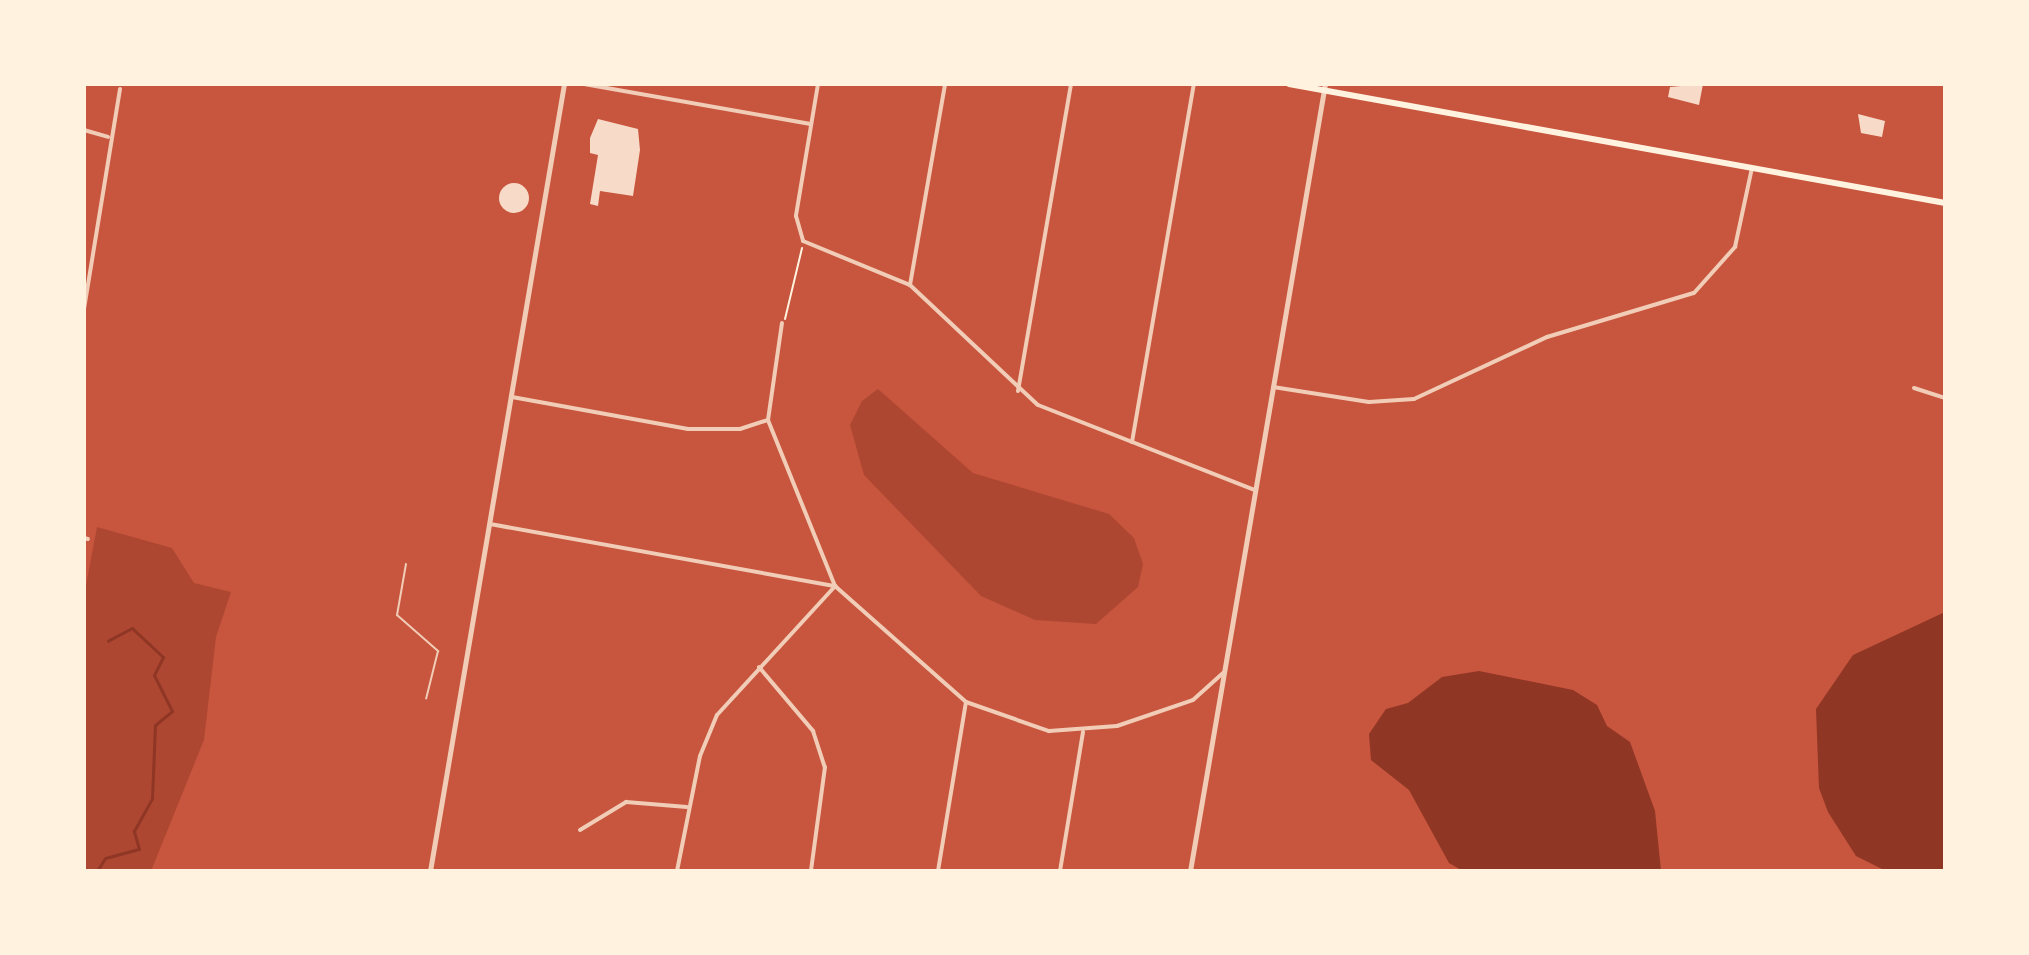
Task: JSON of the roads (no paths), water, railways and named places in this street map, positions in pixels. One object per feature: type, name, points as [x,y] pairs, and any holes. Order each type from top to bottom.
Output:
[{"type":"main road","points":[[1289,84],[1324,87],[1945,203]]},
{"type":"street","points":[[430,871],[564,84]]},
{"type":"street","points":[[584,84],[811,124]]},
{"type":"street","points":[[818,84],[796,216],[803,241],[910,285],[1018,391],[1132,442],[1255,490]]},
{"type":"street","points":[[910,285],[945,84]]},
{"type":"street","points":[[1018,391],[1071,84]]},
{"type":"street","points":[[1132,442],[1194,84]]},
{"type":"street","points":[[1190,871],[1324,87]]},
{"type":"street","points":[[84,309],[108,137],[120,89]]},
{"type":"street","points":[[84,130],[108,137]]},
{"type":"street","points":[[1273,387],[1369,402],[1414,399],[1547,337],[1694,293],[1735,247],[1752,168]]},
{"type":"street","points":[[782,323],[768,420],[835,586],[966,702],[1009,722],[1083,732],[1193,700],[1223,673]]},
{"type":"street","points":[[1914,388],[1945,398]]},
{"type":"street","points":[[512,397],[688,429],[740,429],[768,420]]},
{"type":"street","points":[[490,524],[835,586]]},
{"type":"street","points":[[677,871],[688,807],[717,715],[835,586]]},
{"type":"street","points":[[759,667],[813,731],[825,767],[811,871]]},
{"type":"street","points":[[938,871],[966,702]]},
{"type":"street","points":[[1060,871],[1083,732]]},
{"type":"street","points":[[580,830],[626,802],[688,807]]},
{"type":"lane","points":[[406,564],[397,615],[438,651],[426,699]]},
{"type":"waterway","points":[[97,871],[105,858],[139,849],[134,831],[152,799],[155,725],[172,711],[154,675],[163,657],[132,628],[108,641]]}]
